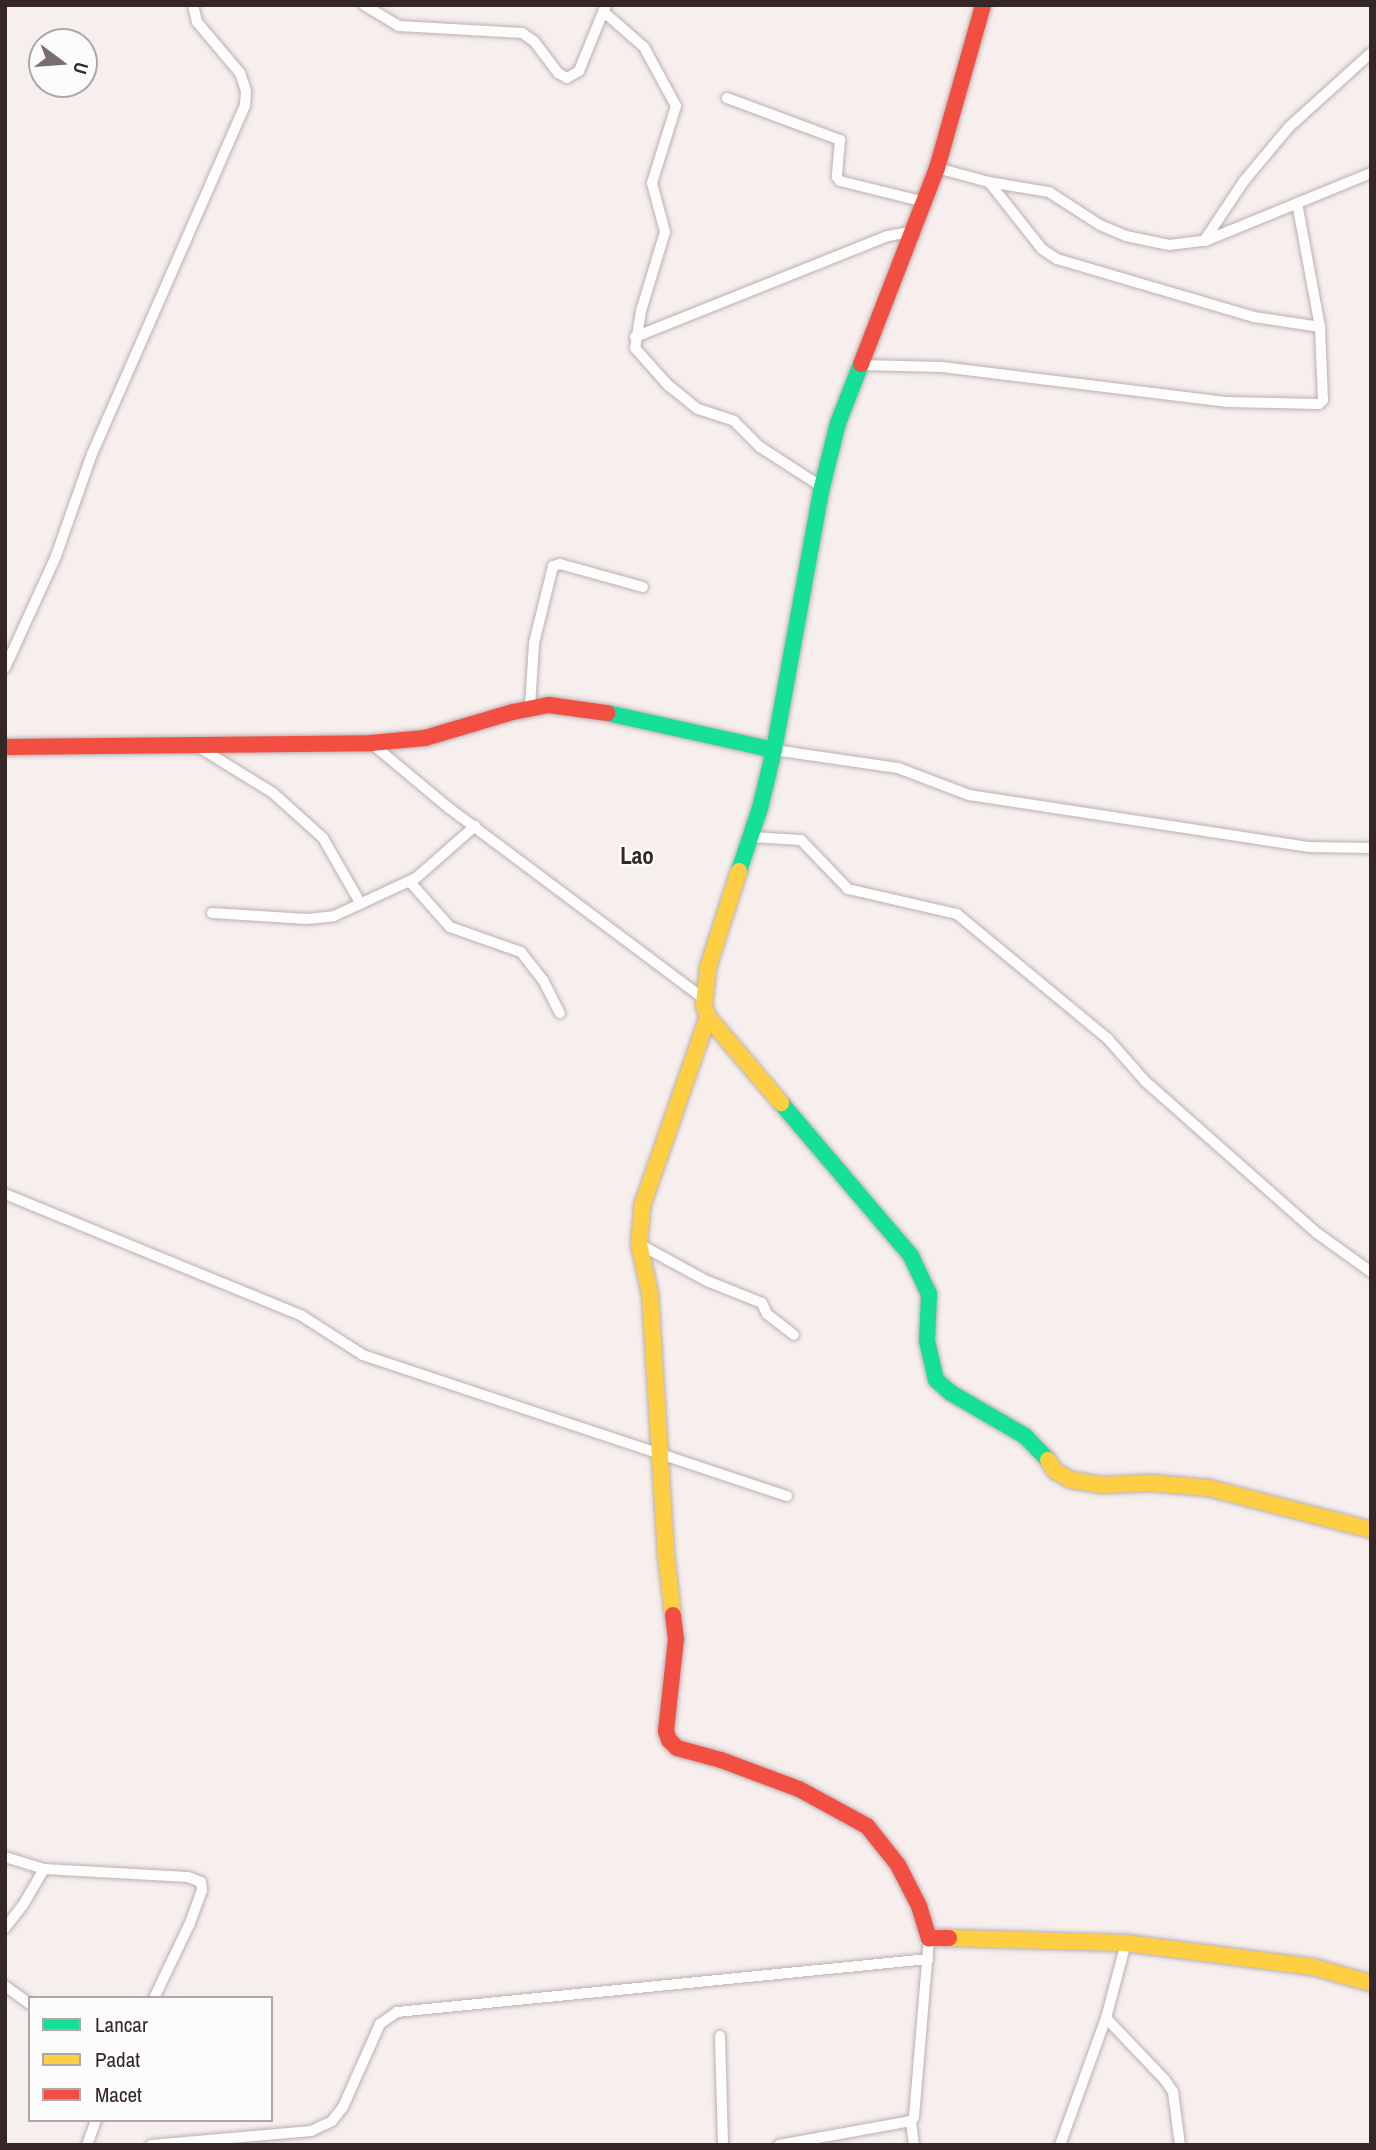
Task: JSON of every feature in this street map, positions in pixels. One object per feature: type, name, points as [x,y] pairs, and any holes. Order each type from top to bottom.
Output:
[{"type":"street","points":[[5,668],[55,556],[92,454],[245,105],[246,91],[240,73],[197,22],[193,5]]},
{"type":"street","points":[[364,5],[399,26],[522,33],[534,41],[558,73],[567,78],[579,71],[606,9],[644,47],[676,106],[652,183],[664,228],[663,244],[635,337],[635,348],[698,409],[734,421],[760,447],[822,486]]},
{"type":"street","points":[[983,5],[937,168],[838,423],[822,486],[774,750],[751,837],[708,967],[703,998],[708,1017],[911,1256],[929,1294],[927,1341],[930,1362],[936,1380],[950,1393],[1025,1436],[1046,1457],[1055,1471],[1071,1480],[1102,1485],[1151,1483],[1209,1488],[1371,1530]]},
{"type":"street","points":[[1205,241],[1244,181],[1289,127],[1371,53]]},
{"type":"street","points":[[727,98],[840,140],[837,177],[840,181],[925,202]]},
{"type":"street","points":[[937,168],[989,182],[1049,192],[1100,225],[1126,236],[1169,245],[1205,241],[1371,173]]},
{"type":"street","points":[[989,182],[1042,249],[1057,259],[1254,317],[1320,327]]},
{"type":"street","points":[[861,365],[942,367],[1159,395],[1314,405],[1323,400],[1320,327],[1297,203]]},
{"type":"street","points":[[635,337],[888,236],[914,230]]},
{"type":"street","points":[[530,708],[534,643],[553,566],[560,564],[643,587]]},
{"type":"street","points":[[5,747],[371,743],[425,738],[530,708],[569,706],[774,750],[898,768],[969,795],[1308,847],[1371,848]]},
{"type":"street","points":[[371,743],[475,826],[703,998]]},
{"type":"street","points":[[194,745],[273,793],[323,838],[361,904]]},
{"type":"street","points":[[212,913],[313,919],[334,916],[410,882],[475,826]]},
{"type":"street","points":[[751,837],[801,840],[848,889],[957,914],[1108,1039],[1145,1081],[1317,1233],[1371,1272]]},
{"type":"street","points":[[410,882],[450,928],[521,952],[543,980],[560,1013]]},
{"type":"street","points":[[708,1017],[642,1206],[639,1244],[650,1294],[666,1555],[676,1639],[666,1731],[669,1740],[677,1748],[799,1789],[867,1826],[898,1865],[919,1906],[929,1938],[916,2114],[911,2121],[914,2145]]},
{"type":"street","points":[[5,1194],[302,1316],[363,1355],[788,1496]]},
{"type":"street","points":[[639,1244],[707,1281],[762,1303],[767,1314],[794,1335]]},
{"type":"street","points":[[5,1857],[44,1869],[188,1877],[201,1882],[202,1890],[189,1925],[155,1996]]},
{"type":"street","points":[[5,1928],[44,1869]]},
{"type":"street","points":[[929,1938],[1126,1943],[1312,1967],[1371,1983]]},
{"type":"street","points":[[1060,2145],[1106,2018],[1126,1943]]},
{"type":"street","points":[[151,2145],[311,2132],[332,2121],[343,2107],[380,2024],[387,2016],[397,2012],[928,1959]]},
{"type":"street","points":[[5,1986],[28,2003]]},
{"type":"street","points":[[1106,2018],[1165,2080],[1172,2092],[1177,2108],[1180,2145]]},
{"type":"street","points":[[720,2036],[723,2145]]},
{"type":"street","points":[[779,2145],[911,2121]]},
{"type":"street","points":[[87,2145],[95,2122]]},
{"type":"traffic: fast","points":[[739,871],[760,808],[774,750],[822,487],[838,423],[861,364]]},
{"type":"traffic: fast","points":[[607,713],[774,750]]},
{"type":"traffic: fast","points":[[781,1103],[911,1256],[929,1294],[927,1341],[936,1380],[951,1393],[1025,1436],[1048,1460]]},
{"type":"traffic: slow","points":[[739,871],[708,967],[704,1006],[708,1017],[781,1103]]},
{"type":"traffic: slow","points":[[673,1615],[666,1555],[650,1294],[639,1244],[642,1206],[708,1017]]},
{"type":"traffic: slow","points":[[1048,1460],[1055,1471],[1071,1480],[1102,1485],[1151,1483],[1209,1488],[1371,1530]]},
{"type":"traffic: slow","points":[[949,1938],[1126,1943],[1313,1967],[1371,1983]]},
{"type":"traffic: jam","points":[[861,364],[937,168],[983,5]]},
{"type":"traffic: jam","points":[[5,747],[371,743],[425,738],[513,712],[549,705],[607,713]]},
{"type":"traffic: jam","points":[[673,1615],[676,1639],[666,1731],[669,1740],[677,1748],[721,1760],[799,1789],[867,1826],[898,1865],[919,1906],[929,1938],[949,1938]]},
{"type":"district","name":"Lao","points":[[637,856]]}]
